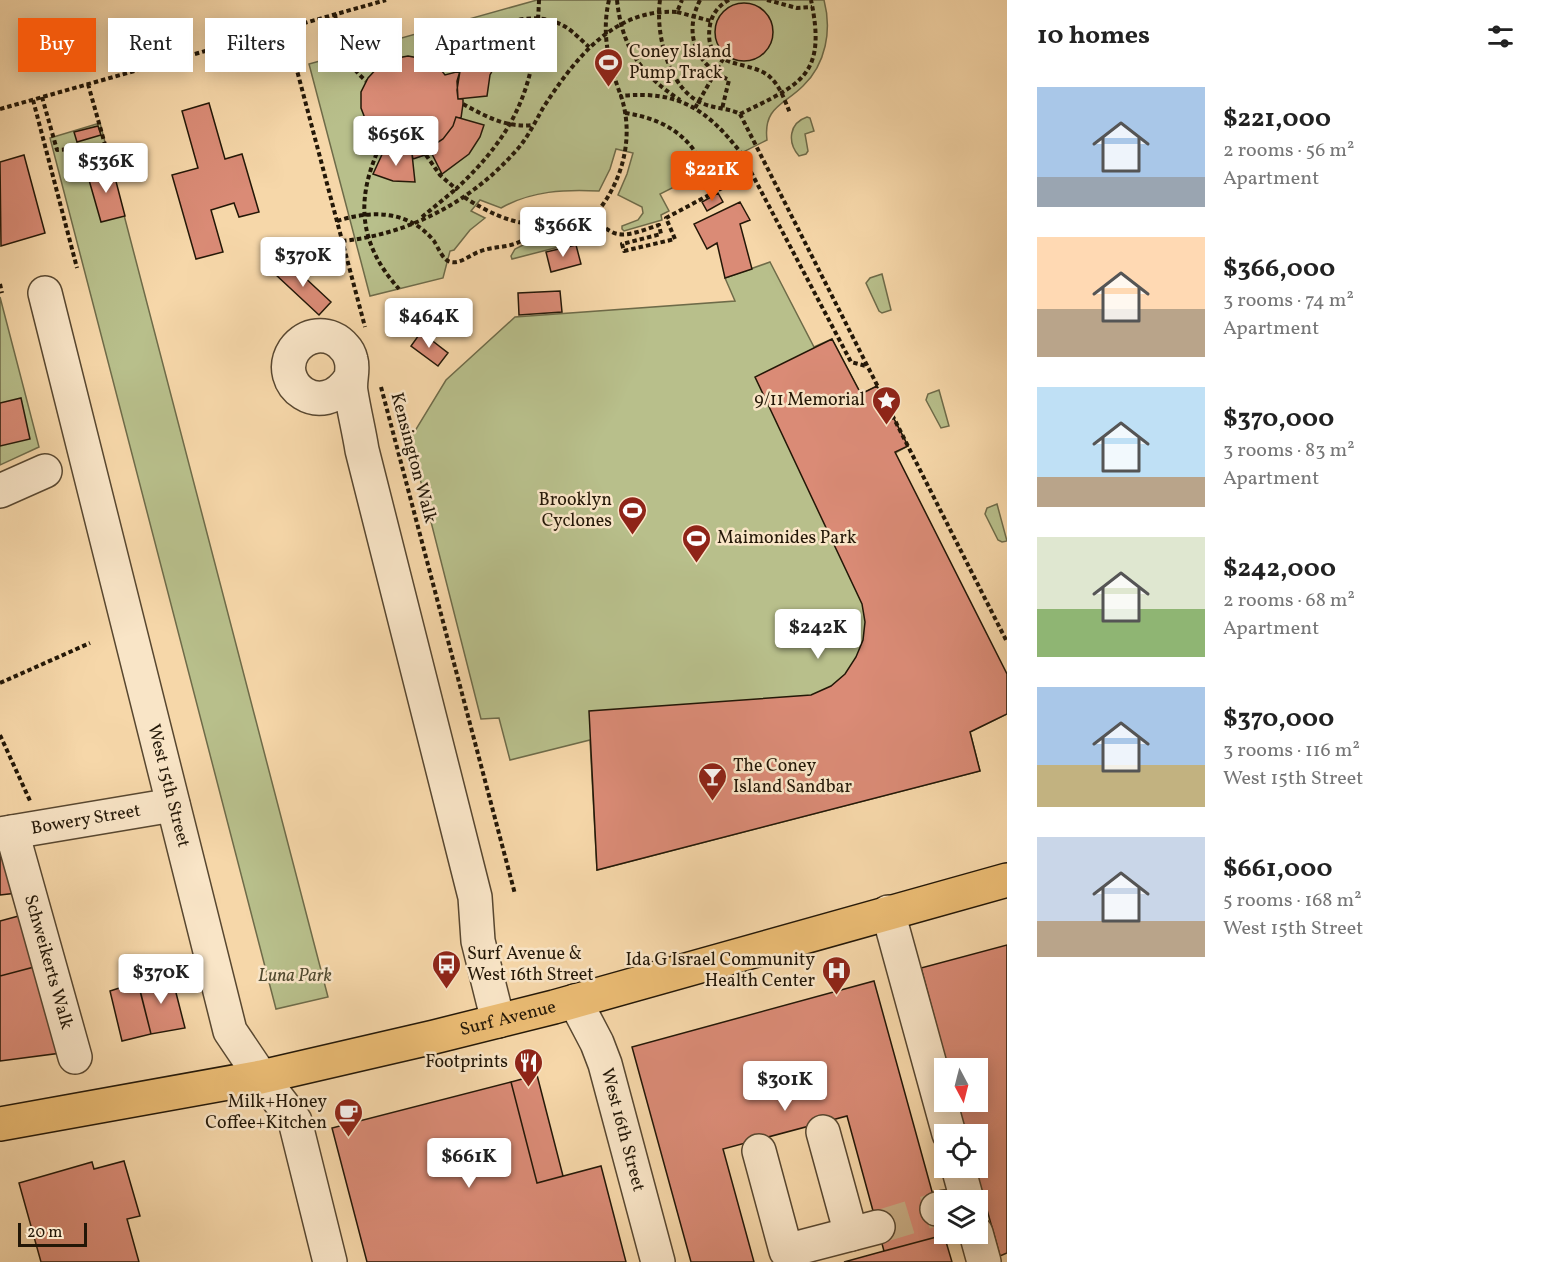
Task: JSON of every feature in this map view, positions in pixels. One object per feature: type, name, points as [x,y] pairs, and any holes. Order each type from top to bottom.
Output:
[{"type":"main road","name":"Surf Avenue","points":[[0,1124],[261,1077],[498,1021],[1007,880]]},
{"type":"street","name":"West 15th Street","points":[[45,293],[230,1031],[261,1077],[295,1121],[330,1262]]},
{"type":"street","points":[[365,383],[344,389],[335,396],[325,399],[303,394],[295,387],[290,377],[291,356],[303,341],[322,336],[332,338],[348,350],[352,369],[365,383],[362,450],[475,897],[478,941],[498,1021]]},
{"type":"street","points":[[314,398],[339,417],[362,450]]},
{"type":"street","points":[[0,492],[45,471]]},
{"type":"street","name":"Bowery Street","points":[[18,831],[173,805]]},
{"type":"street","name":"Schweikerts Walk","points":[[18,831],[75,1057]]},
{"type":"street","points":[[888,912],[946,1124]]},
{"type":"street","name":"West 16th Street","points":[[575,1001],[597,1043],[605,1064],[658,1262]]},
{"type":"street","points":[[759,1151],[786,1251],[864,1231],[823,1132]]},
{"type":"street","points":[[979,1244],[984,1262]]},
{"type":"path","points":[[306,23],[386,0]]},
{"type":"path","points":[[538,18],[539,0]]},
{"type":"path","points":[[587,223],[605,204],[615,184],[625,150],[627,128],[625,113],[609,61],[605,34],[609,0]]},
{"type":"path","points":[[617,0],[621,24],[630,50],[638,63],[659,86],[710,118],[741,153],[851,362],[867,366]]},
{"type":"path","points":[[660,0],[659,34],[667,60],[679,82],[698,101],[740,114],[781,94],[801,80],[812,62],[816,40],[811,0]]},
{"type":"path","points":[[677,12],[682,0]]},
{"type":"path","points":[[700,0],[694,15],[693,39],[697,51],[708,68],[729,80],[722,108]]},
{"type":"path","points":[[729,0],[716,11],[711,21],[709,33],[711,45],[723,59],[739,66],[756,68],[768,75],[790,113]]},
{"type":"path","points":[[767,0],[786,7],[812,7]]},
{"type":"path","points":[[342,241],[369,238],[414,223],[464,197],[508,160],[524,142],[561,83],[589,47],[621,24],[639,16],[677,12],[711,21]]},
{"type":"path","points":[[335,14],[345,55],[366,81]]},
{"type":"path","points":[[557,24],[564,26],[589,47]]},
{"type":"path","points":[[0,109],[205,52]]},
{"type":"path","points":[[695,108],[723,59]]},
{"type":"path","points":[[298,72],[365,328]]},
{"type":"path","points":[[414,223],[456,189],[492,153],[520,105],[531,72]]},
{"type":"path","points":[[42,97],[57,150],[100,147],[108,166],[88,84]]},
{"type":"path","points":[[621,96],[647,95],[686,103]]},
{"type":"path","points":[[33,100],[77,268]]},
{"type":"path","points":[[463,104],[491,119],[524,126],[533,125]]},
{"type":"path","points":[[625,113],[653,119],[683,137],[702,162],[711,196]]},
{"type":"path","points":[[740,114],[1007,642]]},
{"type":"path","points":[[383,141],[369,176],[364,215],[369,238],[389,277],[399,289]]},
{"type":"path","points":[[426,155],[440,175],[456,189]]},
{"type":"path","points":[[464,197],[490,213],[531,226],[596,222],[611,232],[623,235],[659,225],[661,234],[622,244],[624,251],[675,238],[666,218],[711,196],[752,172]]},
{"type":"path","points":[[337,220],[355,215],[387,214],[414,223],[428,236],[446,260],[451,262],[490,248],[512,245],[526,236],[531,226]]},
{"type":"path","points":[[0,284],[2,292]]},
{"type":"path","name":"Kensington Walk","points":[[365,383],[515,894]]},
{"type":"path","points":[[0,683],[90,643]]},
{"type":"path","points":[[0,735],[18,831]]},
{"type":"green space","points":[[537,0],[824,0],[827,35],[822,57],[811,77],[776,108],[768,120],[767,140],[660,194],[669,211],[661,215],[662,220],[624,231],[622,229],[622,226],[638,220],[643,213],[642,207],[618,195],[633,153],[616,149],[610,169],[599,191],[548,192],[512,202],[501,208],[480,200],[471,211],[485,218],[470,230],[454,250],[450,251],[443,278],[370,296],[309,64],[318,61],[318,72],[402,72],[402,38],[414,35],[414,72],[557,72],[557,18],[473,18]]},
{"type":"green space","points":[[807,117],[810,118],[814,131],[805,134],[808,151],[799,156],[793,145],[793,128]]},
{"type":"green space","name":"Luna Park","points":[[100,123],[328,997],[276,1009],[50,138]]},
{"type":"green space","points":[[591,231],[594,238],[512,259],[511,256],[515,249],[539,237],[553,239],[570,232]]},
{"type":"green space","name":"Brooklyn Cyclones","points":[[770,262],[814,347],[832,339],[861,394],[877,386],[908,446],[895,453],[1007,714],[970,732],[980,771],[597,870],[590,740],[510,760],[499,718],[481,719],[410,439],[446,380],[515,317],[735,301],[725,278]]},
{"type":"green space","points":[[882,274],[891,310],[882,313],[866,283],[870,278]]},
{"type":"green space","points":[[0,297],[39,447],[0,465]]},
{"type":"green space","points":[[939,390],[949,426],[941,428],[926,400],[928,394]]},
{"type":"green space","points":[[997,504],[1007,541],[1002,542],[998,540],[985,514],[987,508]]},
{"type":"building","points":[[738,3],[750,3],[765,11],[773,26],[773,38],[765,53],[750,61],[738,61],[723,53],[715,38],[715,26],[723,11]]},
{"type":"building","points":[[402,57],[414,57],[414,72],[443,72],[445,75],[460,72],[458,99],[463,99],[461,118],[456,117],[453,126],[443,139],[429,148],[431,153],[413,159],[412,154],[403,154],[385,148],[387,144],[374,134],[361,108],[361,92],[368,78],[374,72],[402,72]]},
{"type":"building","points":[[460,72],[492,72],[487,96],[458,99],[457,81]]},
{"type":"building","points":[[209,103],[225,159],[242,154],[259,212],[239,217],[234,203],[211,210],[223,252],[196,259],[172,175],[198,168],[182,111]]},
{"type":"building","points":[[456,117],[484,125],[480,137],[469,154],[442,174],[429,148],[443,139],[453,126]]},
{"type":"building","points":[[98,126],[101,135],[77,142],[74,132]]},
{"type":"building","points":[[385,148],[403,154],[412,154],[415,182],[393,181],[373,174]]},
{"type":"building","points":[[24,155],[45,233],[1,246],[0,162]]},
{"type":"building","points":[[112,166],[125,216],[101,222],[87,173]]},
{"type":"building","points":[[718,193],[723,202],[707,211],[702,202]]},
{"type":"building","points":[[740,202],[750,220],[740,224],[752,269],[725,278],[717,243],[707,249],[694,224]]},
{"type":"building","points":[[576,245],[581,264],[551,272],[546,252]]},
{"type":"building","points":[[287,261],[331,302],[319,315],[275,274]]},
{"type":"building","points":[[560,291],[562,312],[519,315],[518,293]]},
{"type":"building","points":[[421,332],[448,353],[438,366],[411,346]]},
{"type":"building","points":[[832,339],[861,394],[877,386],[908,446],[895,452],[1007,674],[1007,714],[970,732],[980,771],[597,870],[589,711],[811,695],[831,686],[845,674],[856,657],[863,640],[865,622],[862,604],[755,377]]},
{"type":"building","points":[[21,398],[30,439],[0,446],[0,403]]},
{"type":"building","points":[[8,856],[17,893],[0,895],[0,857]]},
{"type":"building","points":[[26,914],[38,966],[0,976],[0,921]]},
{"type":"building","points":[[1007,945],[1007,1253],[1000,1256],[988,1213],[988,1190],[981,1190],[978,1178],[988,1178],[988,1124],[963,1124],[960,1112],[988,1112],[988,1058],[945,1058],[921,968]]},
{"type":"building","points":[[38,966],[61,1053],[0,1061],[0,976]]},
{"type":"building","points":[[156,975],[158,985],[173,981],[185,1028],[151,1034],[137,979]]},
{"type":"building","points":[[874,981],[934,1199],[934,1238],[884,1251],[847,1116],[723,1149],[754,1262],[691,1262],[632,1047]]},
{"type":"building","points":[[138,982],[151,1034],[122,1041],[110,991]]},
{"type":"building","points":[[537,1075],[563,1176],[537,1183],[511,1082]]},
{"type":"building","points":[[511,1082],[537,1183],[601,1166],[626,1262],[367,1262],[332,1128]]},
{"type":"building","points":[[124,1161],[140,1216],[127,1219],[139,1262],[41,1262],[19,1183],[92,1162],[94,1169]]},
{"type":"building","points":[[934,1238],[934,1244],[947,1244],[952,1262],[844,1262]]},
{"type":"tunnel","points":[[878,1227],[934,1210]]},
{"type":"place","name":"Coney Island Pump Track","points":[[608,88]]},
{"type":"place","name":"9/11 Memorial","points":[[886,426]]},
{"type":"place","name":"Brooklyn Cyclones","points":[[633,536]]},
{"type":"place","name":"Maimonides Park","points":[[696,564]]},
{"type":"place","name":"The Coney Island Sandbar","points":[[712,802]]},
{"type":"place","name":"Surf Avenue & West 16th Street","points":[[446,990]]},
{"type":"place","name":"Ida G Israel Community Health Center","points":[[836,996]]},
{"type":"place","name":"Footprints","points":[[529,1088]]},
{"type":"place","name":"Milk+Honey Coffee+Kitchen","points":[[348,1138]]}]
